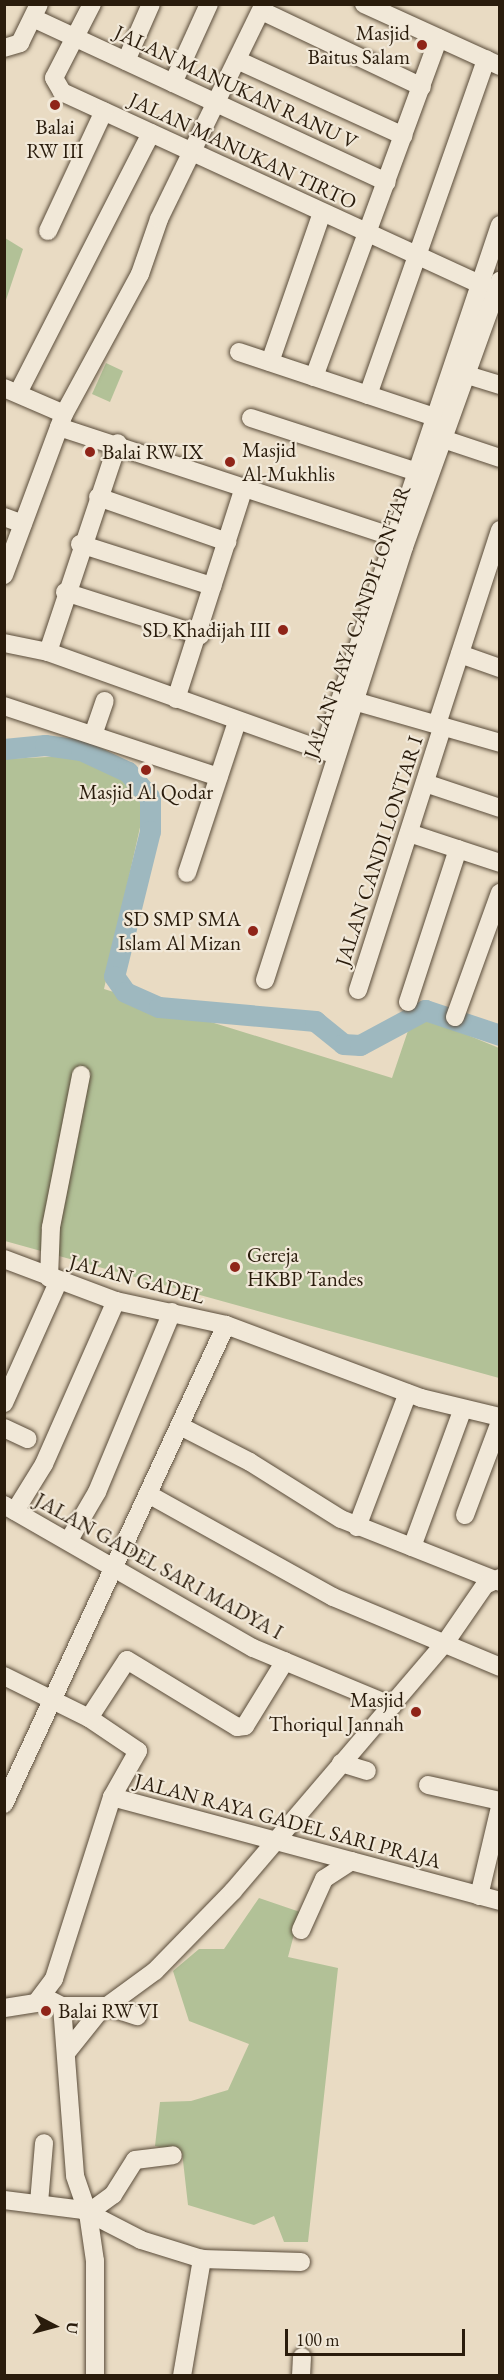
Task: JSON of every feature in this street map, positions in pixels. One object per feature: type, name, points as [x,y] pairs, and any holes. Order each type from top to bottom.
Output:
[{"type":"street","name":"JALAN MANUKAN TIRTO","points":[[92,4],[54,78],[56,86],[104,111],[478,285],[498,286]]},
{"type":"street","points":[[126,61],[151,4]]},
{"type":"street","points":[[173,83],[209,4]]},
{"type":"street","points":[[364,4],[493,62],[414,255],[368,395]]},
{"type":"street","points":[[4,575],[61,420],[140,274],[191,152],[263,8],[422,87]]},
{"type":"street","name":"JALAN MANUKAN RANU V","points":[[36,11],[76,38],[387,182]]},
{"type":"street","points":[[4,48],[20,44],[36,11]]},
{"type":"street","points":[[314,377],[369,234],[439,38]]},
{"type":"street","points":[[237,60],[404,136]]},
{"type":"street","points":[[48,231],[104,111]]},
{"type":"street","points":[[151,133],[11,391],[61,420],[118,443],[394,537]]},
{"type":"street","points":[[270,362],[322,213]]},
{"type":"street","name":"JALAN RAYA CANDI LONTAR","points":[[265,980],[329,753],[409,515],[434,417],[500,225]]},
{"type":"street","name":"JALAN RAYA CANDI LONTAR","points":[[420,476],[443,439],[464,374],[498,286]]},
{"type":"street","points":[[239,352],[434,417]]},
{"type":"street","points":[[464,374],[500,386]]},
{"type":"street","points":[[251,418],[420,476]]},
{"type":"street","points":[[443,439],[500,458]]},
{"type":"street","points":[[48,652],[80,544],[118,443]]},
{"type":"street","points":[[176,699],[200,635],[212,586],[244,487]]},
{"type":"street","points":[[98,497],[227,542]]},
{"type":"street","name":"JALAN RAYA CANDI LONTAR","points":[[389,574],[394,537],[409,515]]},
{"type":"street","points":[[4,517],[23,524]]},
{"type":"street","name":"JALAN CANDI LONTAR I","points":[[358,990],[425,783],[460,654],[500,530]]},
{"type":"street","points":[[80,544],[212,586]]},
{"type":"street","points":[[64,592],[200,635]]},
{"type":"street","points":[[4,643],[48,652],[237,722],[329,753]]},
{"type":"street","points":[[460,654],[500,668]]},
{"type":"street","name":"JALAN RAYA CANDI LONTAR","points":[[329,753],[354,700],[355,675]]},
{"type":"street","points":[[354,700],[500,743]]},
{"type":"street","points":[[93,735],[105,701]]},
{"type":"street","points":[[4,706],[219,777]]},
{"type":"street","points":[[187,873],[237,722]]},
{"type":"street","points":[[425,783],[500,808]]},
{"type":"street","points":[[409,833],[500,862]]},
{"type":"street","points":[[408,1002],[458,849]]},
{"type":"street","points":[[455,1017],[500,893]]},
{"type":"street","points":[[4,1403],[54,1280],[51,1227],[81,1075]]},
{"type":"street","name":"JALAN GADEL","points":[[4,1259],[54,1280],[116,1301],[226,1325],[408,1393],[462,1411],[500,1417]]},
{"type":"street","points":[[10,1508],[44,1464],[116,1301]]},
{"type":"street","points":[[69,1540],[97,1492],[172,1312]]},
{"type":"street","points":[[4,1804],[50,1698],[182,1427],[226,1325]]},
{"type":"street","points":[[357,1527],[408,1393]]},
{"type":"street","points":[[412,1546],[462,1411]]},
{"type":"street","points":[[465,1515],[500,1422]]},
{"type":"street","points":[[182,1427],[357,1527],[499,1581]]},
{"type":"street","points":[[4,1428],[28,1439]]},
{"type":"street","points":[[148,1494],[313,1587],[500,1666]]},
{"type":"street","name":"JALAN GADEL SARI MADYA I","points":[[10,1508],[115,1566],[253,1648],[392,1706]]},
{"type":"street","points":[[66,2053],[106,2006],[167,1960],[233,1891],[272,1839],[392,1706],[445,1643],[485,1585],[499,1581]]},
{"type":"street","points":[[89,1718],[127,1660],[237,1727],[245,1726],[285,1661]]},
{"type":"street","name":"JALAN RAYA GADEL SARI PRAJA","points":[[4,1676],[89,1718],[137,1748],[112,1797],[500,1901]]},
{"type":"street","points":[[341,1763],[367,1771]]},
{"type":"street","points":[[428,1785],[500,1801]]},
{"type":"street","points":[[4,2008],[19,2009],[44,1997],[112,1797]]},
{"type":"street","points":[[479,1896],[500,1807]]},
{"type":"street","points":[[301,1930],[324,1879],[352,1861]]},
{"type":"street","points":[[44,1997],[62,2006],[106,2006],[137,2016]]},
{"type":"street","points":[[62,2006],[75,2176],[88,2213],[95,2261],[95,2376]]},
{"type":"street","points":[[39,2203],[44,2143]]},
{"type":"street","points":[[88,2213],[113,2195],[135,2160],[172,2155]]},
{"type":"street","points":[[4,2200],[39,2203],[88,2213],[141,2240],[202,2259],[301,2262]]},
{"type":"street","points":[[182,2376],[202,2259]]},
{"type":"street","points":[[301,2376],[302,2357]]},
{"type":"green space","points":[[5,238],[23,249],[5,303]]},
{"type":"green space","points":[[106,363],[123,371],[110,402],[92,394]]},
{"type":"green space","points":[[113,754],[145,805],[104,989],[392,1078],[414,1013],[499,1048],[499,1378],[5,1241],[4,759]]},
{"type":"green space","points":[[259,1898],[300,1912],[288,1957],[338,1968],[308,2242],[284,2242],[274,2216],[254,2225],[188,2205],[182,2152],[155,2146],[160,2102],[191,2101],[228,2090],[249,2044],[189,2021],[173,1971],[199,1949],[224,1949]]},
{"type":"waterway","points":[[4,749],[45,745],[81,750],[128,772],[150,798],[150,831],[114,976],[125,992],[159,1007],[315,1021],[343,1044],[360,1045],[425,1010],[500,1035]]},
{"type":"place","name":"Masjid Baitus Salam","points":[[422,45]]},
{"type":"place","name":"Balai RW III","points":[[55,105]]},
{"type":"place","name":"Balai RW IX","points":[[90,452]]},
{"type":"place","name":"Masjid Al-Mukhlis","points":[[230,462]]},
{"type":"place","name":"SD Khadijah III","points":[[283,630]]},
{"type":"place","name":"Masjid Al Qodar","points":[[146,770]]},
{"type":"place","name":"SD SMP SMA Islam Al Mizan","points":[[253,931]]},
{"type":"place","name":"Gereja HKBP Tandes","points":[[235,1267]]},
{"type":"place","name":"Masjid Thoriqul Jannah","points":[[416,1712]]},
{"type":"place","name":"Balai RW VI","points":[[46,2011]]}]
